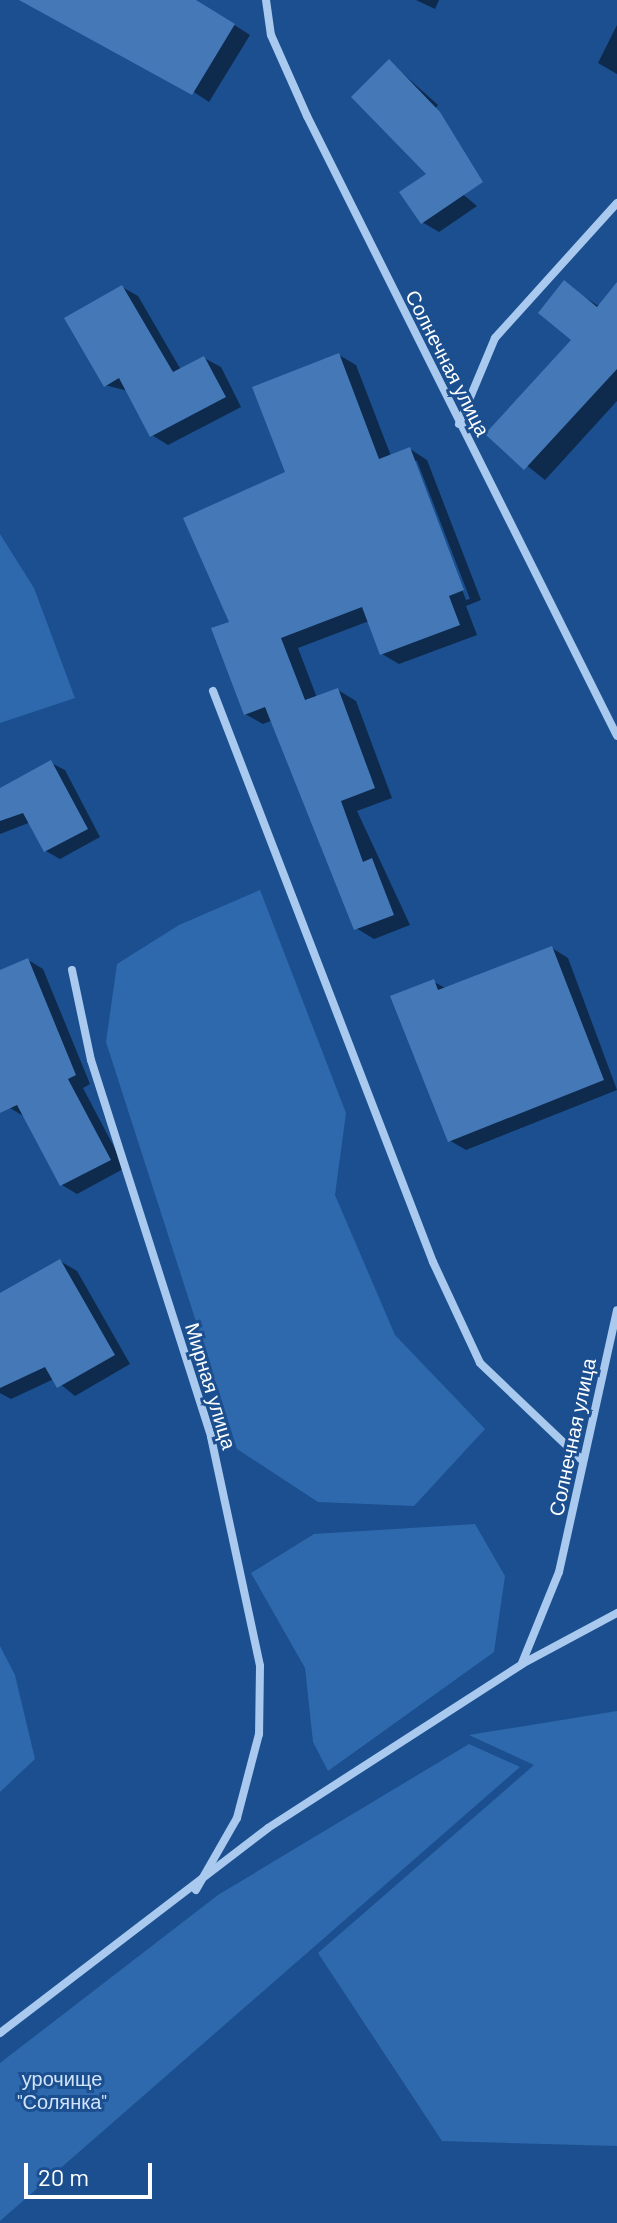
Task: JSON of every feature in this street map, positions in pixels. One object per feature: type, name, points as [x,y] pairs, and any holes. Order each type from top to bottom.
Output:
[{"type":"street","name":"Солнечная улица","points":[[266,0],[271,35],[307,116],[617,736]]},
{"type":"street","points":[[459,424],[495,338],[617,203]]},
{"type":"street","points":[[213,691],[433,1262],[480,1363],[582,1460]]},
{"type":"street","name":"Мирная улица","points":[[72,970],[91,1060],[238,1543],[260,1666],[259,1734],[237,1818],[196,1890]]},
{"type":"street","name":"Солнечная улица","points":[[522,1664],[559,1572],[617,1310]]},
{"type":"street","points":[[0,2033],[196,1890],[268,1828],[522,1664],[617,1613]]},
{"type":"green space","points":[[0,534],[34,588],[75,698],[0,723]]},
{"type":"green space","points":[[260,890],[346,1113],[335,1195],[395,1335],[485,1429],[414,1506],[318,1502],[237,1449],[106,1042],[117,964],[179,925]]},
{"type":"green space","points":[[475,1524],[505,1576],[494,1652],[328,1771],[313,1742],[305,1668],[251,1573],[314,1534]]},
{"type":"green space","points":[[0,1646],[15,1675],[35,1759],[0,1792]]},
{"type":"green space","points":[[617,1711],[617,2146],[442,2141],[318,1953],[534,1765],[469,1735]]},
{"type":"green space","name":"урочище \"Солянка\"","points":[[469,1744],[520,1767],[0,2221],[0,2063],[218,1895]]},
{"type":"building","points":[[19,0],[196,0],[235,24],[192,95]]},
{"type":"building","points":[[389,59],[440,112],[483,182],[421,224],[399,192],[426,174],[351,97]]},
{"type":"building","points":[[564,280],[597,307],[617,282],[617,369],[524,470],[485,434],[571,340],[538,313]]},
{"type":"building","points":[[122,285],[173,372],[204,356],[226,397],[150,437],[119,378],[104,387],[64,318]]},
{"type":"building","points":[[339,353],[379,459],[410,447],[464,590],[449,596],[460,625],[380,655],[362,607],[281,638],[305,700],[338,688],[375,788],[341,801],[363,862],[372,858],[394,915],[354,930],[265,707],[244,715],[211,628],[229,622],[183,518],[285,472],[252,387]]},
{"type":"building","points":[[51,760],[88,829],[44,852],[23,813],[0,821],[0,788]]},
{"type":"building","points":[[552,946],[604,1080],[448,1142],[390,996],[434,979],[438,990]]},
{"type":"building","points":[[28,958],[76,1075],[68,1079],[111,1160],[60,1186],[17,1105],[0,1113],[0,970]]},
{"type":"building","points":[[60,1259],[115,1355],[57,1388],[45,1367],[0,1388],[0,1293]]}]
